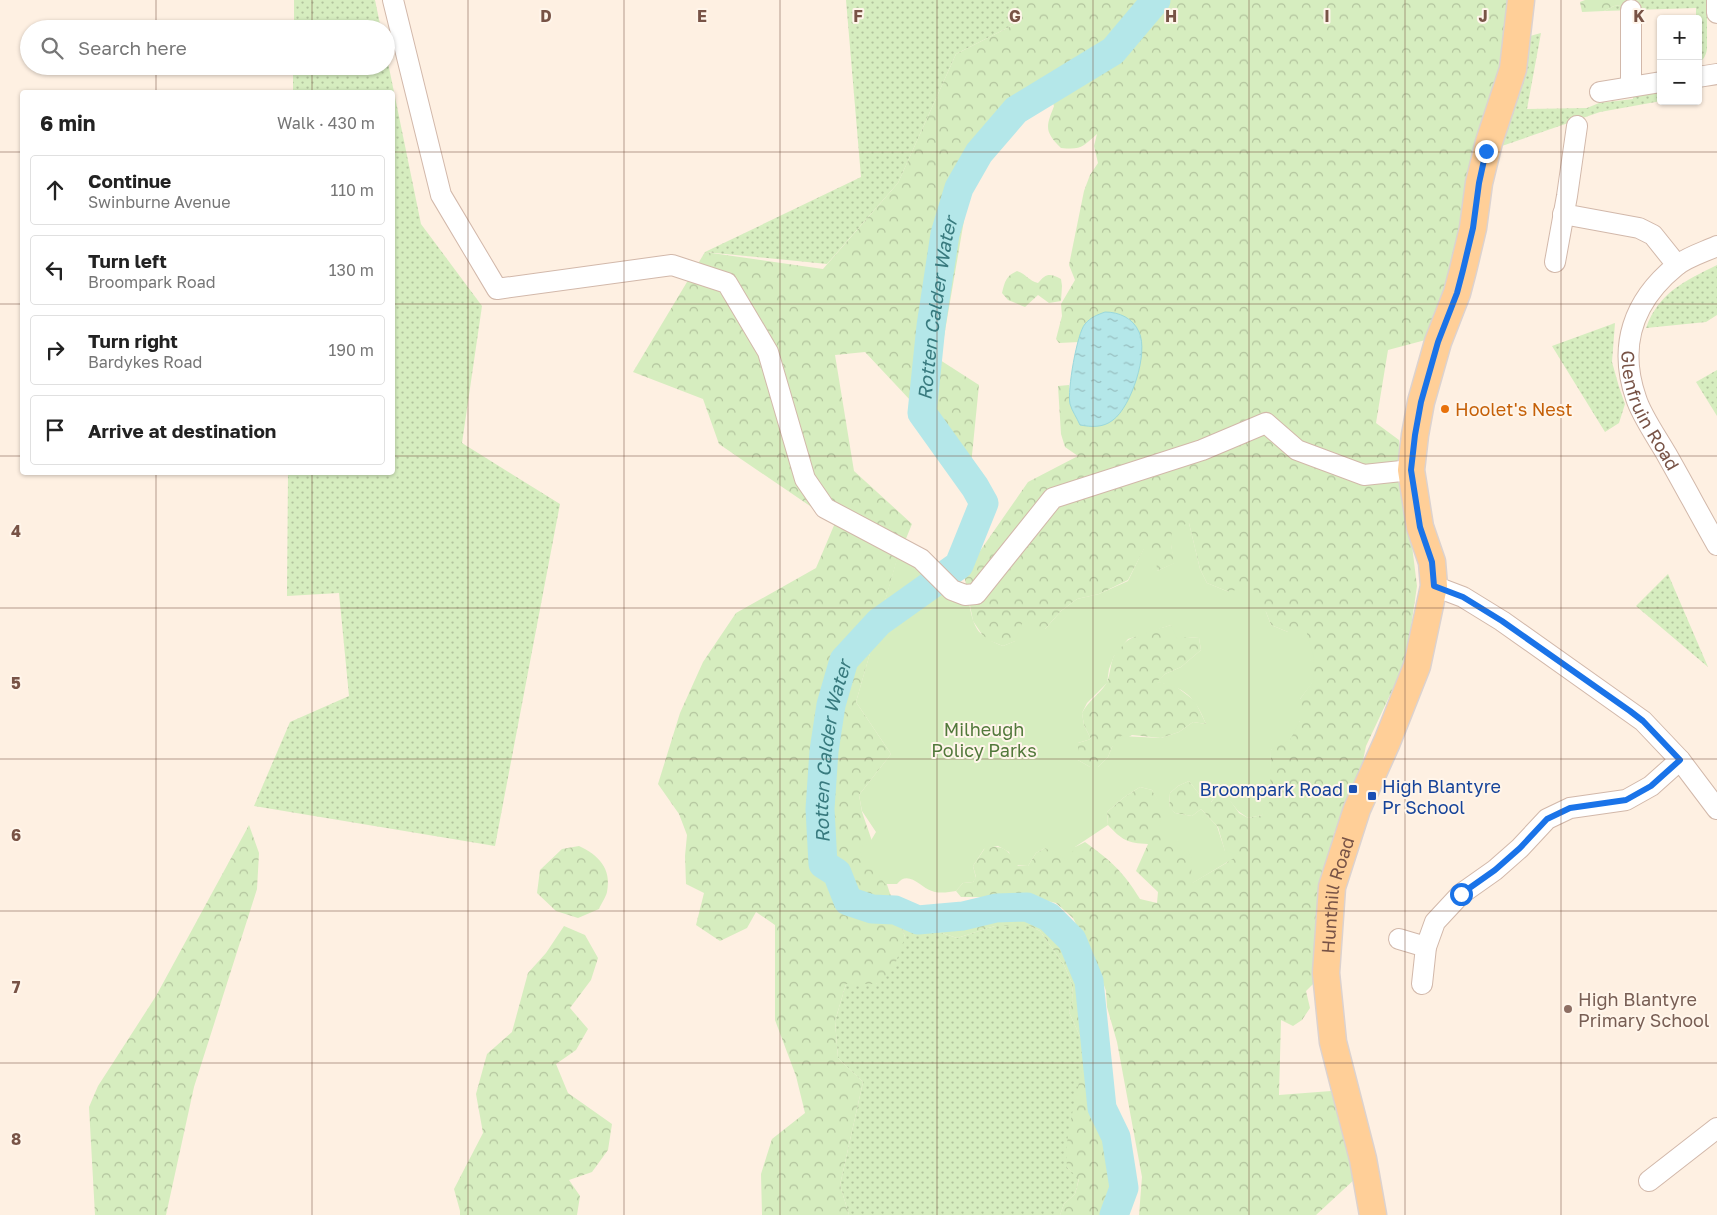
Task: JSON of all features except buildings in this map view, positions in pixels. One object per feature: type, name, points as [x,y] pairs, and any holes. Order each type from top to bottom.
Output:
[{"type":"main road","name":"Hunthill Road","points":[[1373,1215],[1363,1160],[1333,1042],[1326,973],[1332,887],[1357,809],[1387,742],[1417,666],[1434,586],[1432,562],[1420,527],[1411,470],[1415,435],[1421,402],[1438,342],[1457,293],[1473,228],[1479,183],[1489,142],[1512,69],[1521,0]]},
{"type":"street","points":[[393,0],[440,195],[497,289],[672,266],[727,283],[768,352],[805,479],[825,508],[921,559],[952,590],[965,595],[976,594],[1053,498],[1202,450],[1266,423],[1297,450],[1364,476],[1411,470]]},
{"type":"street","points":[[1716,0],[1717,14]]},
{"type":"street","points":[[1631,10],[1632,86]]},
{"type":"street","points":[[1702,76],[1717,74]]},
{"type":"street","points":[[1600,92],[1657,83]]},
{"type":"street","points":[[1555,262],[1577,126]]},
{"type":"street","points":[[1563,214],[1639,228],[1653,235],[1677,265]]},
{"type":"street","name":"Glenfruin Road","points":[[1717,246],[1677,265],[1652,290],[1638,311],[1628,345],[1628,367],[1636,400],[1717,544]]},
{"type":"street","points":[[1434,586],[1463,597],[1502,621],[1643,721],[1680,760],[1716,805]]},
{"type":"street","points":[[1422,984],[1426,947],[1435,922],[1461,894],[1495,870],[1520,848],[1547,819],[1570,808],[1626,800],[1651,786],[1680,760]]},
{"type":"street","points":[[1399,939],[1426,947]]},
{"type":"street","points":[[1649,1181],[1717,1128]]},
{"type":"green space","points":[[294,0],[375,0],[379,20],[294,20]]},
{"type":"green space","points":[[846,0],[1019,0],[1019,22],[956,54],[898,183],[827,264],[705,252],[861,177]]},
{"type":"green space","points":[[1019,0],[1508,0],[1498,75],[1462,233],[1433,338],[1388,350],[1376,423],[1399,440],[1417,586],[1406,661],[1366,746],[1356,795],[1334,833],[1336,860],[1315,982],[1306,991],[1310,1008],[1302,1020],[1293,1026],[1281,1020],[1279,1095],[1331,1091],[1356,1178],[1316,1215],[1139,1215],[1142,1177],[1117,1042],[1107,1007],[1106,991],[1097,965],[1073,918],[1056,903],[1031,897],[961,897],[956,891],[963,883],[973,882],[976,877],[973,866],[985,848],[1001,848],[1008,852],[1018,866],[1028,866],[1036,853],[1045,848],[1075,847],[1085,842],[1116,867],[1140,899],[1157,903],[1158,892],[1136,871],[1148,844],[1125,840],[1108,825],[1107,812],[1140,787],[1152,790],[1193,856],[1192,883],[1228,862],[1218,827],[1201,809],[1192,816],[1175,813],[1169,808],[1170,793],[1178,786],[1189,781],[1199,794],[1211,802],[1216,796],[1227,796],[1239,813],[1248,818],[1262,815],[1270,769],[1271,750],[1300,721],[1300,699],[1313,681],[1288,632],[1271,625],[1266,612],[1229,592],[1207,583],[1200,569],[1189,523],[1171,545],[1175,563],[1157,571],[1144,549],[1128,580],[1099,594],[1077,599],[1061,611],[1045,629],[1003,646],[985,639],[973,621],[964,574],[1028,482],[1078,456],[1065,447],[1061,434],[1058,386],[1069,385],[1070,403],[1139,332],[1128,318],[1085,323],[1079,342],[1059,343],[1056,339],[1062,316],[1061,304],[1075,280],[1069,265],[1084,191],[1090,175],[1098,163],[1094,146],[1097,134],[1081,147],[1061,148],[1049,133],[1048,124],[1054,106],[1048,91],[979,133],[940,360],[979,385],[971,465],[865,352],[835,355],[854,471],[912,524],[896,563],[856,702],[891,754],[859,795],[862,812],[905,937],[893,970],[876,984],[846,984],[835,1021],[838,1058],[863,1082],[840,1185],[849,1215],[762,1215],[761,1174],[772,1139],[805,1113],[796,1076],[775,1020],[775,925],[756,912],[747,928],[720,941],[696,925],[704,893],[686,884],[685,856],[687,835],[679,814],[658,784],[680,713],[703,662],[736,613],[816,568],[835,523],[719,444],[703,399],[633,372],[705,252],[823,269],[898,183],[956,54],[1019,22]]},
{"type":"green space","points":[[1585,0],[1639,0],[1634,3],[1614,6],[1604,11],[1582,12],[1580,2]]},
{"type":"green space","points":[[1639,0],[1707,0],[1707,49],[1705,56],[1702,60],[1702,15],[1696,15],[1696,8],[1604,11],[1614,6],[1634,3]]},
{"type":"green space","points":[[1541,33],[1527,109],[1587,108],[1599,103],[1633,99],[1633,94],[1657,91],[1657,102],[1600,112],[1499,147],[1530,36]]},
{"type":"green space","points":[[293,75],[391,75],[394,90],[293,90]]},
{"type":"green space","points":[[395,97],[421,224],[482,306],[462,443],[560,504],[495,846],[254,806],[290,722],[349,696],[339,593],[287,596],[288,475],[395,475]]},
{"type":"green space","points":[[1717,265],[1717,315],[1706,322],[1646,328],[1651,316],[1666,296],[1684,282]]},
{"type":"green space","points":[[1017,271],[1038,283],[1043,277],[1048,275],[1061,279],[1061,301],[1049,303],[1038,295],[1025,307],[1008,300],[1002,293],[1004,285],[1006,279]]},
{"type":"green space","points":[[1615,323],[1612,362],[1625,404],[1619,423],[1605,432],[1552,346]]},
{"type":"green space","points":[[1717,370],[1717,416],[1696,382]]},
{"type":"green space","name":"Milheugh Policy Parks","points":[[1189,523],[1200,569],[1207,583],[1229,592],[1251,585],[1271,625],[1288,632],[1306,630],[1314,658],[1313,682],[1300,699],[1300,721],[1290,740],[1271,750],[1270,801],[1262,815],[1248,818],[1238,811],[1226,796],[1216,796],[1210,803],[1199,794],[1189,781],[1178,786],[1170,793],[1169,807],[1175,813],[1192,816],[1201,809],[1217,826],[1225,851],[1239,855],[1191,884],[1192,856],[1174,845],[1158,829],[1164,812],[1152,790],[1140,787],[1107,812],[1108,825],[1075,847],[1068,860],[1045,848],[1036,853],[1028,866],[1012,865],[1009,852],[998,846],[984,849],[973,866],[976,878],[973,882],[963,883],[956,891],[944,893],[932,891],[914,880],[905,878],[897,884],[885,884],[875,870],[860,867],[862,860],[859,848],[870,842],[876,832],[862,811],[859,795],[891,754],[856,702],[901,549],[969,603],[978,631],[988,639],[1003,646],[1015,641],[1023,621],[1045,629],[1061,611],[1077,599],[1099,594],[1128,581],[1144,548],[1156,556],[1157,571],[1174,563],[1171,545],[1172,529]],"holes":[[[1171,625],[1177,639],[1187,637],[1199,638],[1201,650],[1181,667],[1165,674],[1156,682],[1182,690],[1188,695],[1198,707],[1206,724],[1193,722],[1179,732],[1161,738],[1121,736],[1112,747],[1108,757],[1098,767],[1090,767],[1078,760],[1078,743],[1091,739],[1084,725],[1082,713],[1087,703],[1107,683],[1109,669],[1114,656],[1128,639]]]},
{"type":"green space","points":[[1668,574],[1708,667],[1636,606]]},
{"type":"green space","points":[[1171,625],[1187,637],[1199,638],[1201,650],[1181,667],[1165,674],[1157,682],[1174,685],[1195,701],[1206,724],[1193,722],[1179,732],[1161,738],[1132,735],[1112,747],[1108,757],[1098,767],[1090,767],[1078,760],[1078,743],[1091,739],[1084,725],[1082,713],[1106,684],[1113,658],[1118,650],[1130,639],[1138,635]]},
{"type":"green space","points":[[249,825],[259,853],[257,889],[194,1087],[166,1215],[95,1215],[89,1107],[98,1086],[156,996]]},
{"type":"green space","points":[[579,846],[598,858],[602,863],[608,884],[606,894],[599,909],[578,918],[556,911],[537,893],[540,870],[562,849]]},
{"type":"green space","points":[[1027,907],[1049,917],[1072,940],[1089,981],[1102,1108],[1116,1137],[1124,1188],[1114,1215],[1060,1215],[1064,1204],[1075,1194],[1079,1179],[1067,1167],[1066,1151],[1069,1128],[1086,1050],[1069,1012],[1073,1000],[1072,983],[1064,965],[1040,931],[1030,926],[995,926],[957,938],[936,931],[930,919],[963,916],[996,908]]},
{"type":"green space","points":[[900,922],[919,927],[932,923],[936,931],[957,938],[995,926],[1030,926],[1040,931],[1064,965],[1072,983],[1073,1000],[1069,1012],[1086,1050],[1067,1167],[1079,1178],[1075,1194],[1064,1204],[1060,1215],[849,1215],[840,1185],[863,1082],[838,1058],[835,1021],[846,984],[876,984],[905,937]]},
{"type":"green space","points":[[564,926],[585,935],[598,958],[591,980],[570,1008],[588,1029],[576,1050],[556,1064],[568,1093],[612,1124],[608,1150],[592,1172],[569,1180],[580,1196],[577,1215],[460,1215],[454,1189],[483,1133],[476,1094],[487,1054],[512,1032],[528,973],[546,953]]},
{"type":"water","points":[[1105,312],[1125,317],[1136,327],[1141,341],[1140,366],[1126,404],[1113,420],[1101,426],[1080,425],[1071,407],[1069,397],[1076,350],[1085,324],[1097,315]]},
{"type":"waterway","name":"Rotten Calder Water","points":[[1114,1215],[1124,1188],[1116,1137],[1102,1108],[1089,981],[1072,940],[1049,917],[1027,907],[996,908],[963,916],[918,920],[895,910],[872,909],[848,901],[837,873],[823,864],[820,809],[824,751],[831,705],[844,660],[879,622],[959,565],[984,503],[975,487],[922,413],[931,326],[945,234],[959,188],[979,153],[1016,110],[1113,51],[1156,0]]},
{"type":"place","name":"Hoolet's Nest","points":[[1445,409]]},
{"type":"place","name":"Broompark Road","points":[[1353,789]]},
{"type":"place","name":"High Blantyre Pr School","points":[[1372,796]]},
{"type":"place","name":"High Blantyre Primary School","points":[[1568,1009]]},
{"type":"route","points":[[1461,894],[1495,870],[1520,848],[1547,819],[1570,808],[1626,800],[1651,786],[1680,760],[1643,721],[1630,711],[1502,621],[1463,597],[1434,586],[1432,562],[1420,527],[1411,470],[1415,435],[1421,402],[1438,342],[1457,293],[1463,270],[1473,228],[1479,183],[1486,151]]}]
